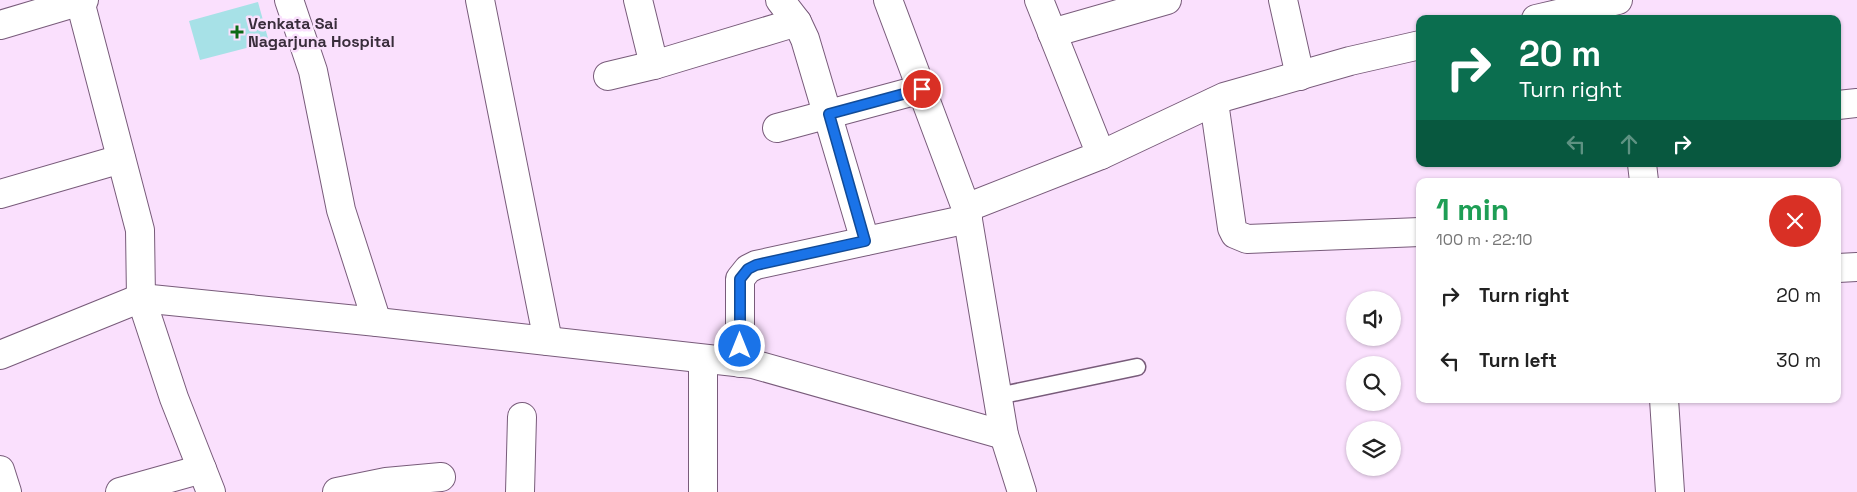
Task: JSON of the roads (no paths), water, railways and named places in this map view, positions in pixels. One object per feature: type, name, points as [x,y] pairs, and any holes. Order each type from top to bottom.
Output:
[{"type":"street","points":[[289,0],[314,72],[341,210],[378,322]]},
{"type":"street","points":[[480,0],[548,341]]},
{"type":"street","points":[[638,0],[654,65]]},
{"type":"street","points":[[780,0],[797,22],[806,39],[865,241]]},
{"type":"street","points":[[888,0],[967,213],[1004,434],[1022,492]]},
{"type":"street","points":[[1039,0],[1100,155]]},
{"type":"street","points":[[1052,33],[1167,0]]},
{"type":"street","points":[[1283,0],[1300,76]]},
{"type":"street","points":[[1553,15],[1618,0]]},
{"type":"street","points":[[1626,0],[1628,15]]},
{"type":"street","points":[[0,25],[82,1],[140,230],[141,298],[174,398],[206,480],[120,492]]},
{"type":"street","points":[[608,76],[654,65],[797,22]]},
{"type":"street","points":[[740,363],[740,279],[744,272],[756,265],[865,241],[967,213],[1100,155],[1214,102],[1350,61],[1416,46]]},
{"type":"street","points":[[778,128],[922,89]]},
{"type":"street","points":[[1214,102],[1232,228],[1235,234],[1247,239],[1416,232]]},
{"type":"street","points":[[1841,105],[1857,104]]},
{"type":"street","points":[[0,194],[121,159]]},
{"type":"street","points":[[1841,268],[1857,267]]},
{"type":"street","points":[[0,355],[141,298],[378,322],[753,364],[1004,434]]},
{"type":"street","points":[[703,359],[703,492]]},
{"type":"street","points":[[1664,403],[1670,492]]},
{"type":"street","points":[[520,492],[522,417]]},
{"type":"street","points":[[0,470],[7,492]]},
{"type":"street","points":[[337,492],[370,485],[411,486],[441,477]]},
{"type":"lane","points":[[998,396],[1138,367]]},
{"type":"place","name":"Venkata Sai Nagarjuna Hospital","points":[[237,32]]}]
